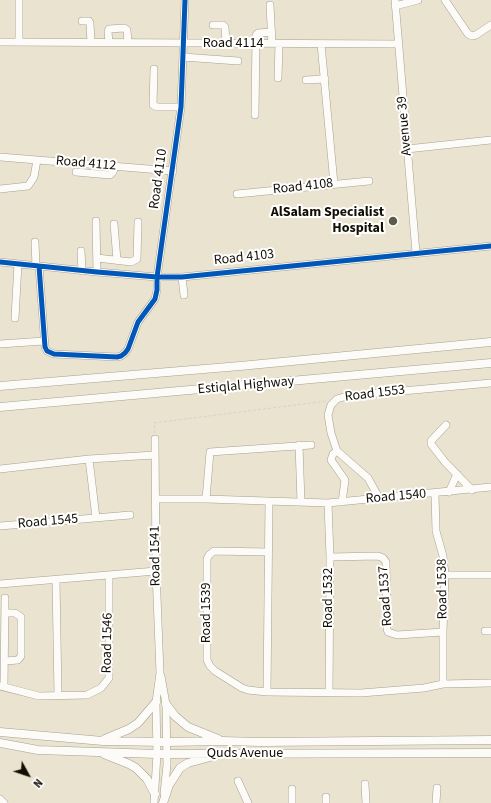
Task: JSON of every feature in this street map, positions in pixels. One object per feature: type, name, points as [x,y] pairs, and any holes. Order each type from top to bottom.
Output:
[{"type":"main road","name":"Estiqlal Highway","points":[[0,386],[226,367],[491,342]]},
{"type":"main road","name":"Estiqlal Highway","points":[[0,407],[491,363]]},
{"type":"main road","points":[[103,740],[129,729],[138,723],[156,702]]},
{"type":"main road","points":[[166,704],[175,716],[188,726],[222,741]]},
{"type":"main road","name":"Quds Avenue","points":[[0,732],[103,740],[156,742],[491,740]]},
{"type":"main road","name":"Quds Avenue","points":[[0,743],[38,750],[157,754],[491,753]]},
{"type":"main road","points":[[96,752],[122,761],[136,768],[147,779],[155,794]]},
{"type":"main road","points":[[163,803],[169,785],[180,768],[188,763],[221,754]]},
{"type":"street","points":[[19,0],[19,42]]},
{"type":"street","name":"Road 4110","points":[[44,341],[47,351],[54,354],[121,356],[128,349],[138,322],[157,295],[157,277],[181,107],[185,0]]},
{"type":"street","points":[[395,3],[418,0]]},
{"type":"street","points":[[445,0],[468,34],[472,36],[476,35],[491,25]]},
{"type":"street","name":"Avenue 39","points":[[395,3],[416,253]]},
{"type":"street","points":[[270,5],[278,78]]},
{"type":"street","points":[[82,21],[90,22],[91,43]]},
{"type":"street","points":[[213,25],[223,25],[225,27],[226,44]]},
{"type":"street","points":[[109,43],[109,29],[124,28],[127,30],[128,43]]},
{"type":"street","points":[[255,115],[257,33],[272,32]]},
{"type":"street","name":"Road 4114","points":[[0,42],[398,44]]},
{"type":"street","points":[[321,44],[334,184]]},
{"type":"street","points":[[183,57],[238,61]]},
{"type":"street","points":[[154,70],[153,105],[157,107],[181,107]]},
{"type":"street","points":[[306,80],[325,79]]},
{"type":"street","points":[[407,149],[491,140]]},
{"type":"street","name":"Road 4112","points":[[0,157],[173,171]]},
{"type":"street","points":[[0,189],[28,186],[34,177],[37,160]]},
{"type":"street","points":[[77,164],[76,175],[110,175],[113,172],[114,167]]},
{"type":"street","name":"Road 4108","points":[[237,194],[369,181]]},
{"type":"street","points":[[96,221],[97,272]]},
{"type":"street","points":[[97,258],[131,262],[137,260],[138,222]]},
{"type":"street","points":[[114,224],[117,260]]},
{"type":"street","points":[[0,344],[44,341],[35,242]]},
{"type":"street","name":"Road 4103","points":[[0,262],[82,271],[157,277],[182,277],[491,246]]},
{"type":"street","points":[[81,250],[82,271]]},
{"type":"street","points":[[15,318],[18,264]]},
{"type":"street","points":[[182,277],[184,295]]},
{"type":"street","name":"Road 1553","points":[[337,451],[331,433],[328,415],[331,405],[338,399],[347,396],[491,383]]},
{"type":"street","points":[[446,425],[430,441],[445,462],[472,490]]},
{"type":"street","name":"Road 1541","points":[[154,803],[157,754],[156,702],[160,673],[156,571],[155,439]]},
{"type":"street","points":[[300,445],[301,502]]},
{"type":"street","points":[[206,500],[210,452],[311,445]]},
{"type":"street","points":[[342,502],[345,480],[331,460],[333,454],[337,451],[368,478],[379,498]]},
{"type":"street","points":[[0,469],[89,459],[155,455]]},
{"type":"street","name":"Road 1545","points":[[89,459],[96,518]]},
{"type":"street","points":[[449,492],[457,474]]},
{"type":"street","points":[[365,500],[370,484]]},
{"type":"street","name":"Road 1540","points":[[156,499],[328,503],[435,494],[491,487]]},
{"type":"street","name":"Road 1538","points":[[435,494],[436,531],[443,556],[445,575],[443,684]]},
{"type":"street","points":[[267,692],[269,502]]},
{"type":"street","name":"Road 1532","points":[[328,503],[330,557],[328,693]]},
{"type":"street","name":"Road 1545","points":[[0,526],[130,515]]},
{"type":"street","name":"Road 1539","points":[[268,552],[214,551],[207,559],[207,660],[215,671],[242,688],[267,692],[361,693],[424,688],[443,684],[491,683]]},
{"type":"street","name":"Road 1537","points":[[330,557],[378,556],[384,558],[386,562],[388,632],[397,634],[443,632]]},
{"type":"street","points":[[0,584],[156,571]]},
{"type":"street","name":"Road 1546","points":[[5,598],[2,687],[39,696],[87,695],[100,688],[109,678],[109,575]]},
{"type":"street","points":[[445,575],[491,575]]},
{"type":"street","points":[[56,580],[58,696]]},
{"type":"street","points":[[4,661],[17,661],[22,656],[20,617],[15,613],[5,613]]},
{"type":"street","name":"Road 1541","points":[[160,673],[166,704],[167,742],[163,803]]},
{"type":"street","points":[[238,781],[248,803]]},
{"type":"street","points":[[365,784],[366,803]]},
{"type":"street","points":[[436,803],[437,788]]},
{"type":"street","points":[[292,789],[292,803]]},
{"type":"street","points":[[0,799],[4,803]]},
{"type":"path","points":[[155,439],[154,423],[338,399]]},
{"type":"cycle path","points":[[39,266],[45,347],[47,351],[54,354],[117,357],[125,353],[128,349],[138,322],[155,299],[157,290],[157,277],[181,107],[185,0]]},
{"type":"cycle path","points":[[0,262],[157,277],[182,277],[491,246]]},
{"type":"place","name":"AlSalam Specialist Hospital","points":[[393,221]]}]
